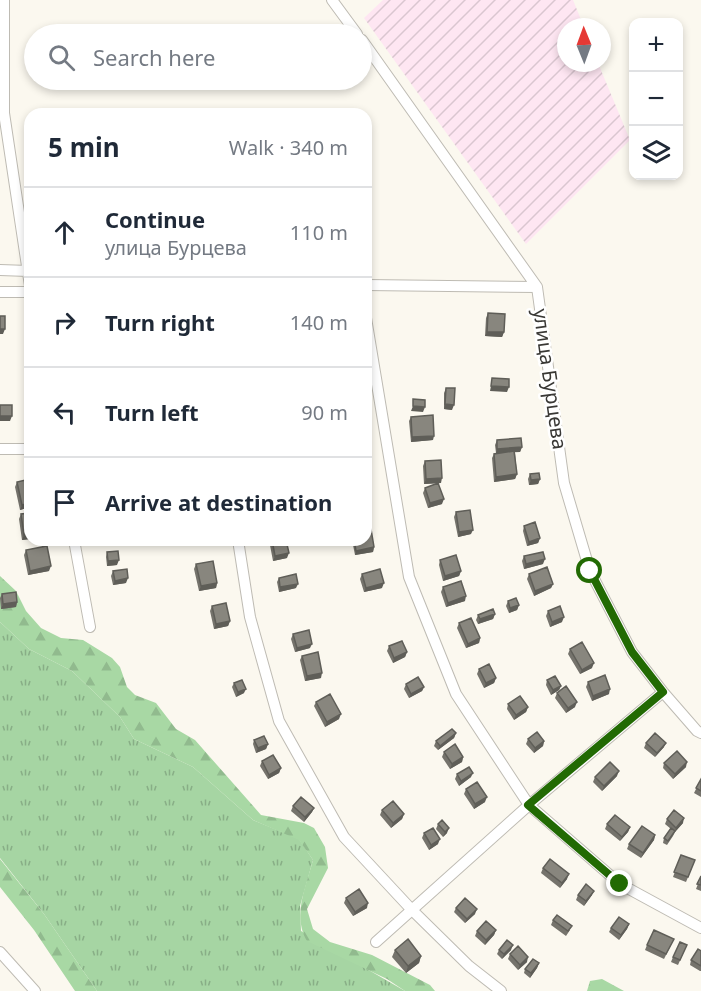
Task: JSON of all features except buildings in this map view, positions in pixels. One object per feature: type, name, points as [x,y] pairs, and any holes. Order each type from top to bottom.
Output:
[{"type":"street","points":[[4,0],[2,112],[24,247]]},
{"type":"street","points":[[332,0],[350,24]]},
{"type":"street","name":"улица Бурцева","points":[[372,54],[537,287],[564,483],[590,571],[632,652],[663,692],[701,733]]},
{"type":"street","points":[[0,270],[24,271]]},
{"type":"street","points":[[372,285],[537,287]]},
{"type":"street","points":[[0,292],[24,292]]},
{"type":"street","points":[[372,354],[409,577],[456,694],[528,805],[620,884],[701,928]]},
{"type":"street","points":[[0,449],[24,448]]},
{"type":"street","points":[[75,546],[90,627]]},
{"type":"street","points":[[239,546],[250,617],[279,721],[344,837],[411,909],[469,966],[501,991]]},
{"type":"street","points":[[376,942],[528,805],[663,692]]},
{"type":"street","points":[[0,952],[35,991]]},
{"type":"shaded area","points":[[383,0],[573,0],[580,18],[557,18],[557,72],[602,72],[629,141],[526,244],[372,29],[372,24],[368,24],[364,18]]},
{"type":"green space","points":[[0,576],[16,591],[26,611],[41,628],[61,638],[83,640],[112,658],[120,667],[127,687],[135,695],[156,703],[176,729],[195,740],[261,815],[304,823],[314,828],[325,847],[328,868],[307,909],[313,929],[330,942],[372,955],[430,985],[435,991],[405,991],[387,979],[307,941],[300,911],[313,860],[299,840],[253,820],[193,767],[134,739],[120,717],[72,671],[29,649],[0,622]]},
{"type":"green space","points":[[0,622],[29,649],[72,671],[120,717],[134,739],[193,767],[253,820],[299,839],[313,860],[300,906],[301,931],[405,991],[97,991],[44,914],[0,858]]},
{"type":"green space","points":[[0,859],[44,914],[97,991],[75,991],[34,930],[0,887]]},
{"type":"green space","points":[[602,979],[624,991],[587,991],[590,981]]},
{"type":"route","points":[[590,571],[632,652],[663,692],[528,805],[620,884]]}]
